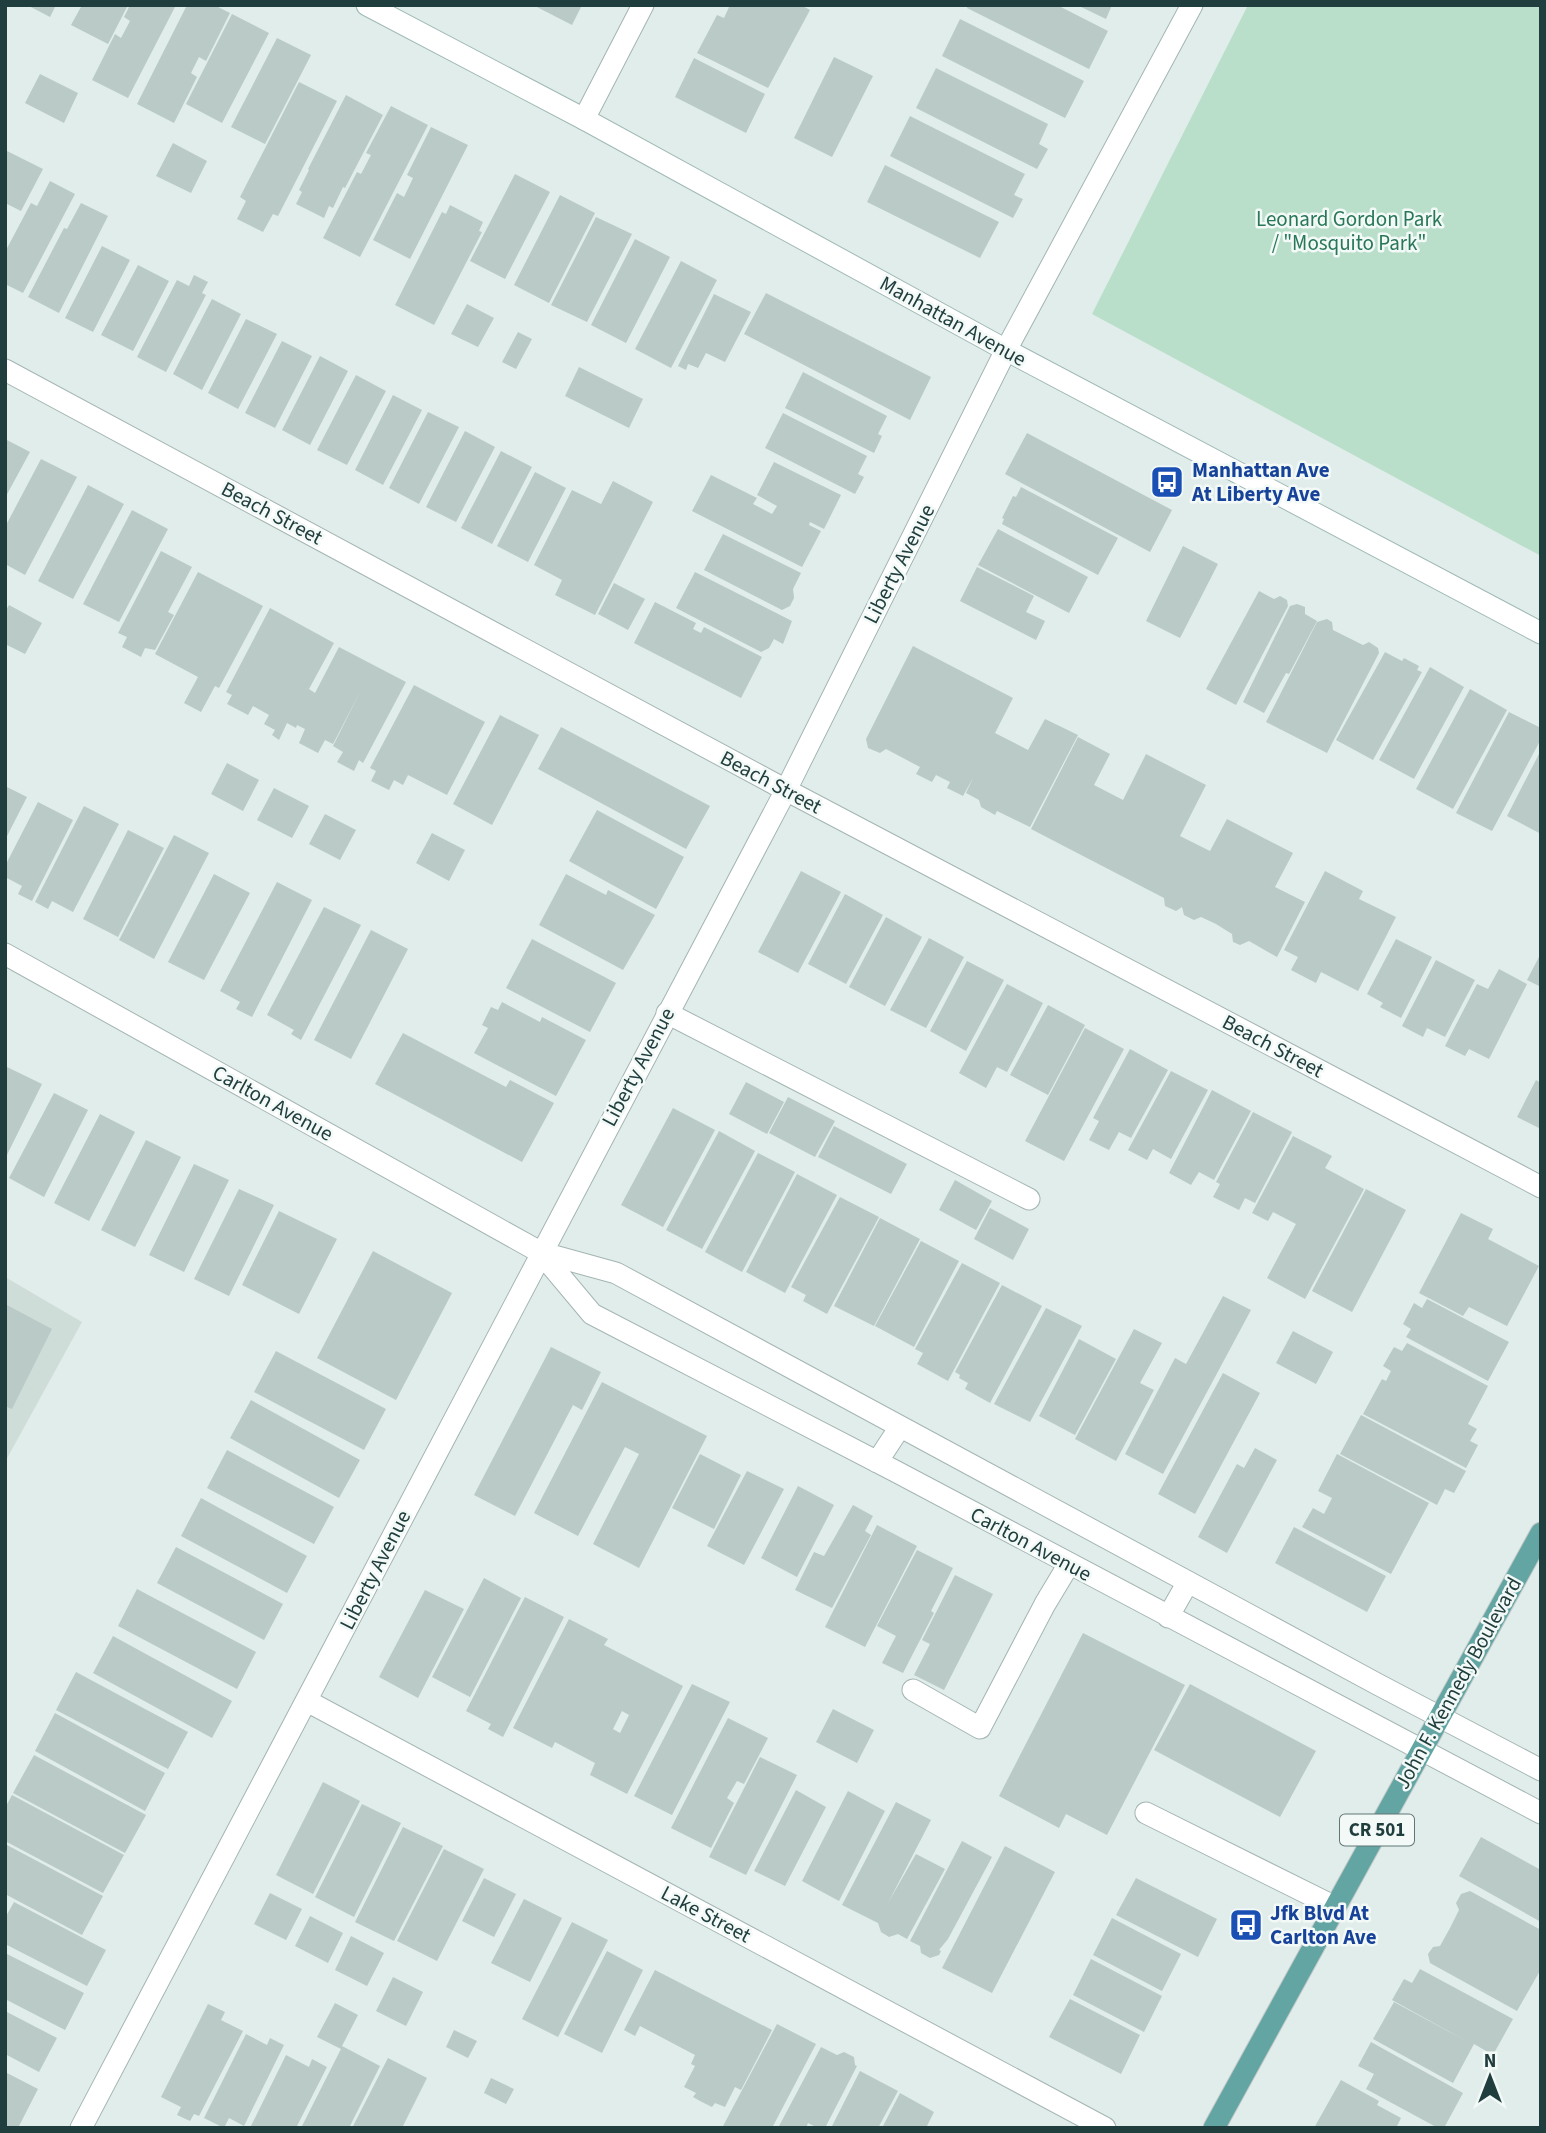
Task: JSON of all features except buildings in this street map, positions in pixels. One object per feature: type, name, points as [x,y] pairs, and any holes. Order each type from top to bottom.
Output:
[{"type":"main road","name":"John F. Kennedy Boulevard","points":[[1214,2128],[1541,1533]]},
{"type":"street","name":"Manhattan Avenue","points":[[367,5],[583,119],[1006,350],[1541,633]]},
{"type":"street","points":[[583,119],[643,5]]},
{"type":"street","name":"Liberty Avenue","points":[[81,2128],[540,1252],[786,790],[1006,350],[1192,5]]},
{"type":"street","name":"Beach Street","points":[[5,370],[786,790],[1541,1187]]},
{"type":"street","name":"Carlton Avenue","points":[[5,954],[540,1252],[616,1273],[1541,1770]]},
{"type":"street","points":[[667,1013],[1029,1199]]},
{"type":"street","name":"Carlton Avenue","points":[[540,1252],[592,1314],[1541,1813]]},
{"type":"street","points":[[877,1462],[900,1427]]},
{"type":"street","points":[[913,1690],[980,1728],[1069,1564]]},
{"type":"street","points":[[1168,1617],[1188,1582]]},
{"type":"street","name":"Lake Street","points":[[307,1701],[1105,2128]]},
{"type":"street","points":[[1146,1813],[1335,1907]]},
{"type":"shaded area","points":[[5,1277],[82,1322],[5,1462]]},
{"type":"green space","name":"Leonard Gordon Park / \"Mosquito Park\"","points":[[1248,5],[1541,5],[1541,556],[1092,314]]},
{"type":"place","name":"Manhattan Ave At Liberty Ave","points":[[1167,482]]},
{"type":"place","name":"Jfk Blvd At Carlton Ave","points":[[1246,1925]]}]
